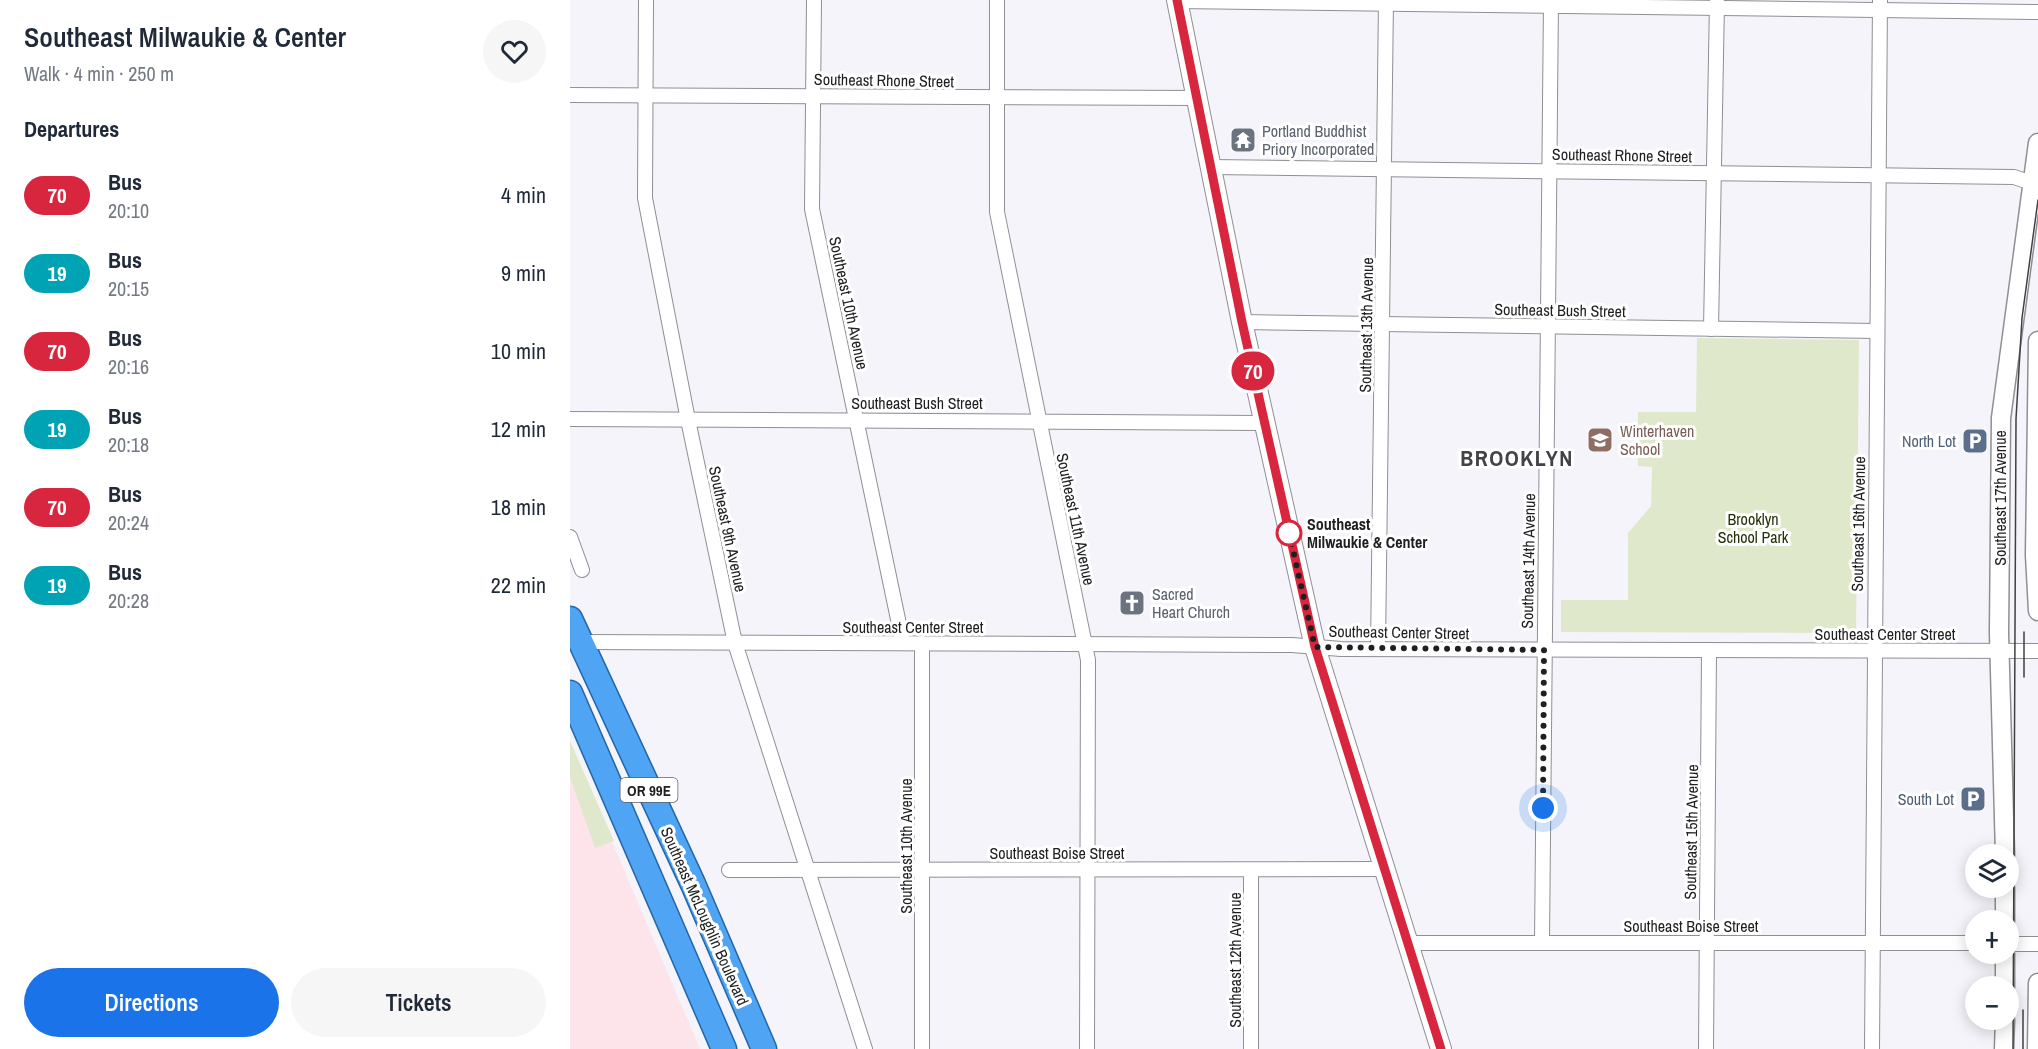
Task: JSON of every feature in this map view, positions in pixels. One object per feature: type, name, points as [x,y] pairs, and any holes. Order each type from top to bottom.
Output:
[{"type":"highway","name":"Southeast McLoughlin Boulevard","points":[[570,619],[693,884],[764,1049]]},
{"type":"highway","name":"Southeast McLoughlin Boulevard","points":[[570,693],[724,1049]]},
{"type":"main road","points":[[1177,0],[1242,322],[1315,647],[1441,1049]]},
{"type":"street","name":"Southeast 9th Avenue","points":[[646,0],[646,210],[688,420],[735,643],[865,1049]]},
{"type":"street","name":"Southeast 10th Avenue","points":[[814,0],[812,209],[903,643]]},
{"type":"street","name":"Southeast 11th Avenue","points":[[997,0],[997,212],[1088,660],[1087,1049]]},
{"type":"street","points":[[1177,0],[1880,5],[2038,12]]},
{"type":"street","name":"Southeast 13th Avenue","points":[[1378,649],[1386,2]]},
{"type":"street","name":"Southeast 14th Avenue","points":[[1542,942],[1551,3]]},
{"type":"street","points":[[1711,330],[1717,5]]},
{"type":"street","name":"Southeast 16th Avenue","points":[[1872,1049],[1873,651],[1880,174],[1880,5]]},
{"type":"street","name":"Southeast Rhone Street","points":[[570,95],[1197,98]]},
{"type":"street","name":"Southeast 17th Avenue","points":[[2005,844],[2000,651],[2001,418],[2038,143]]},
{"type":"street","name":"Southeast Rhone Street","points":[[1211,167],[1880,174],[2014,177],[2032,183]]},
{"type":"street","name":"Southeast Bush Street","points":[[1242,322],[1878,331]]},
{"type":"street","points":[[2038,341],[2036,555],[2038,611]]},
{"type":"street","name":"Southeast Bush Street","points":[[570,419],[1264,423]]},
{"type":"street","points":[[570,537],[582,570]]},
{"type":"street","name":"Southeast Center Street","points":[[580,642],[1292,645],[1378,649],[2038,651]]},
{"type":"street","name":"Southeast 10th Avenue","points":[[922,643],[922,1049]]},
{"type":"street","name":"Southeast 15th Avenue","points":[[1706,1049],[1709,650]]},
{"type":"street","name":"Southeast Boise Street","points":[[729,870],[1384,869]]},
{"type":"street","name":"Southeast 12th Avenue","points":[[1251,871],[1251,1049]]},
{"type":"street","name":"Southeast Boise Street","points":[[1407,943],[1965,943]]},
{"type":"street","points":[[2019,944],[2038,944]]},
{"type":"street","points":[[2037,1049],[2038,983]]},
{"type":"street","points":[[2004,1049],[2005,1030]]},
{"type":"shaded area","points":[[570,745],[618,856],[700,1049],[570,1049]]},
{"type":"green space","name":"Brooklyn School Park","points":[[1697,338],[1859,340],[1856,633],[1561,632],[1561,600],[1628,600],[1628,533],[1651,506],[1652,467],[1638,466],[1638,412],[1696,412]]},
{"type":"green space","points":[[570,741],[614,841],[595,848],[570,777]]},
{"type":"tram line","points":[[2013,1049],[2016,419],[2022,318],[2038,200]]},
{"type":"tram line","points":[[2024,632],[2024,677]]},
{"type":"tram line","points":[[2023,1010],[2023,1049]]},
{"type":"bus line","name":"70","points":[[1177,0],[1242,322],[1315,647],[1441,1049]]},
{"type":"place","name":"Portland Buddhist Priory Incorporated","points":[[1243,140]]},
{"type":"place","name":"Winterhaven School","points":[[1600,440]]},
{"type":"place","name":"North Lot","points":[[1975,441]]},
{"type":"place","name":"Southeast Milwaukie & Center","points":[[1289,533]]},
{"type":"place","name":"Sacred Heart Church","points":[[1132,603]]},
{"type":"place","name":"South Lot","points":[[1973,799]]},
{"type":"district","name":"BROOKLYN","points":[[1517,458]]},
{"type":"route","points":[[1289,533],[1288,528],[1315,647],[1544,650],[1543,808]]}]
